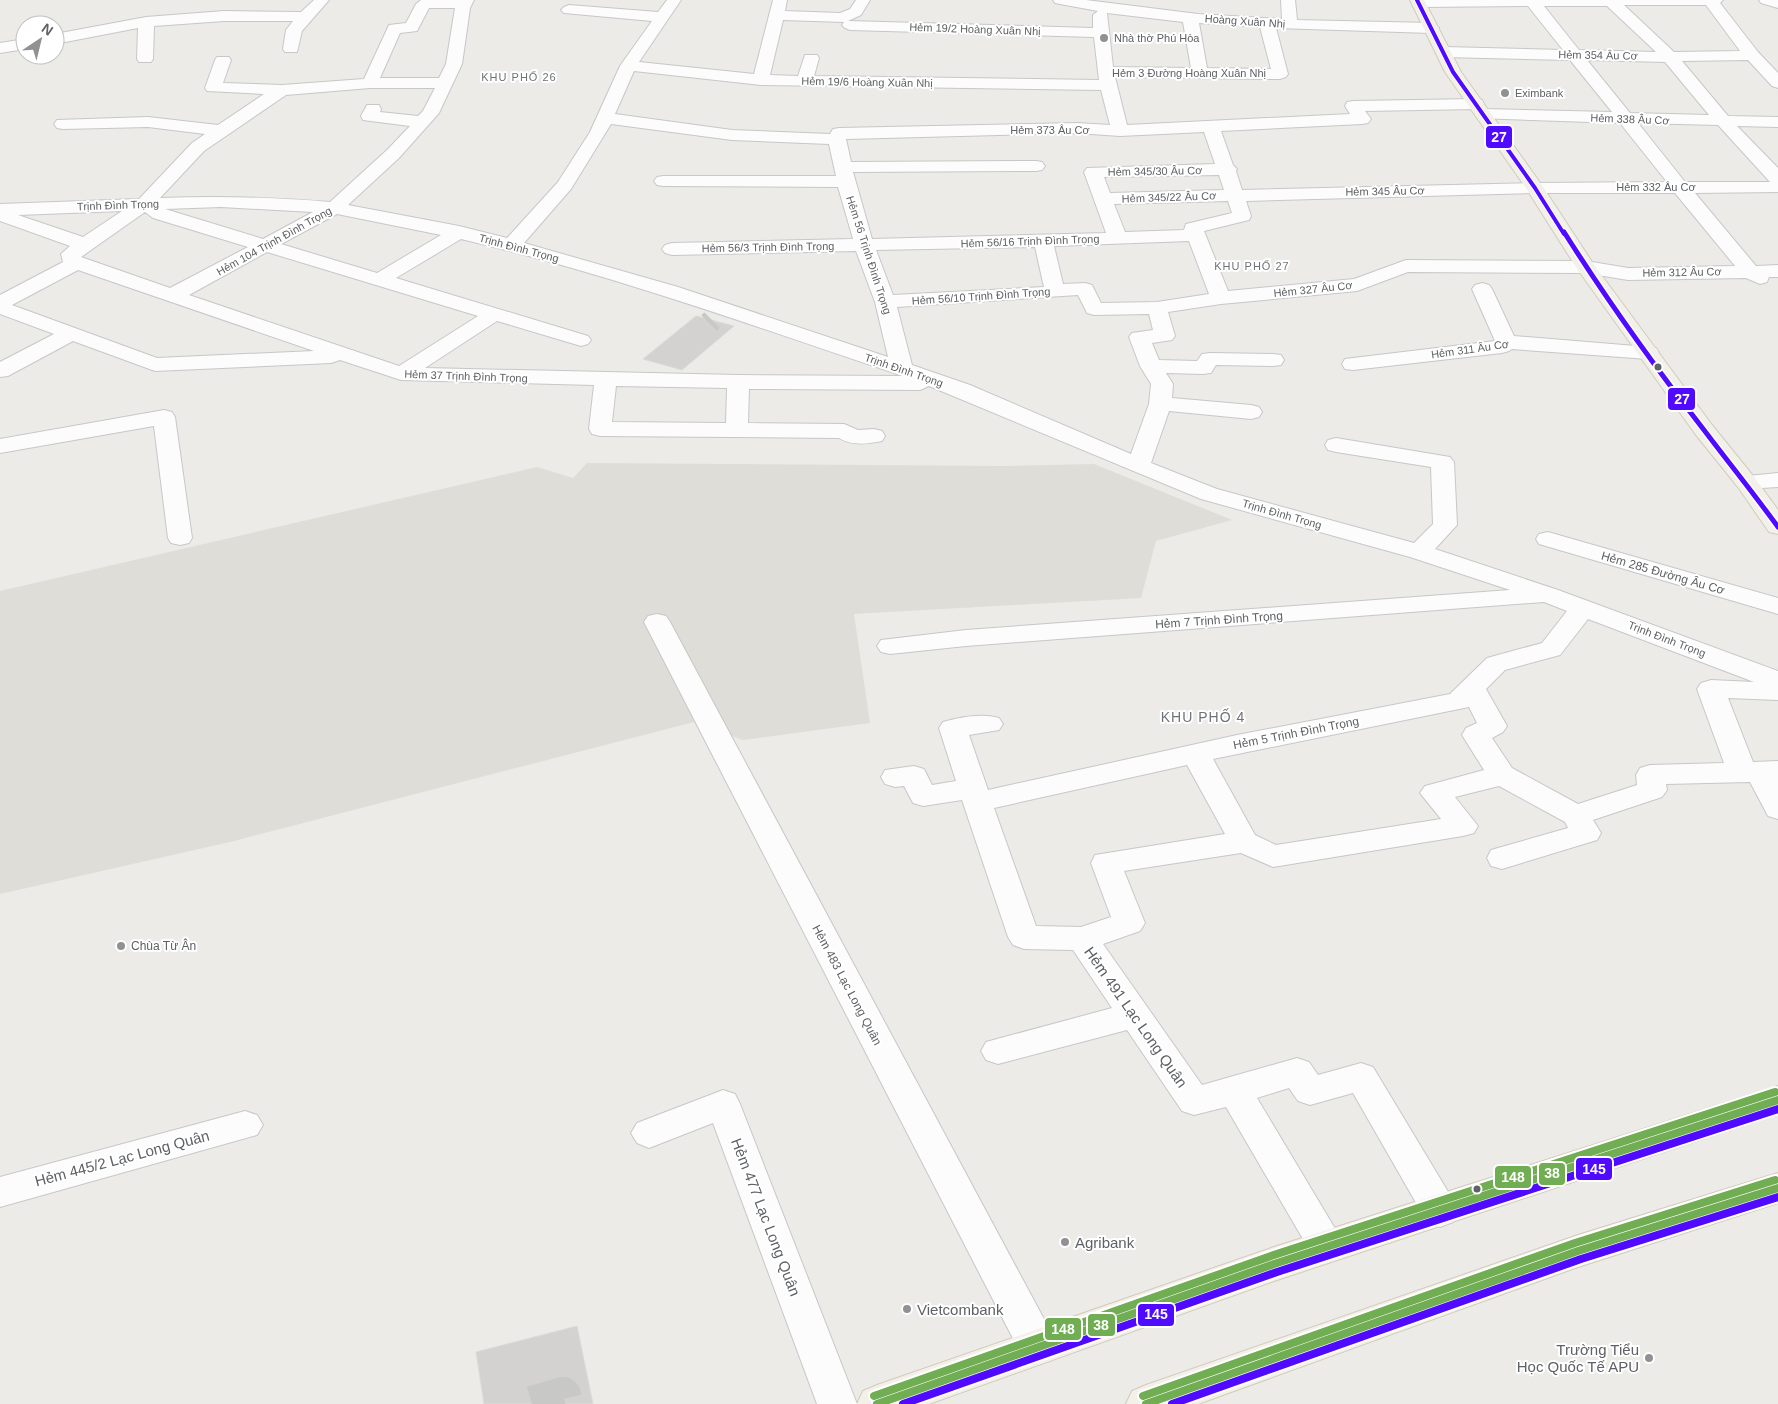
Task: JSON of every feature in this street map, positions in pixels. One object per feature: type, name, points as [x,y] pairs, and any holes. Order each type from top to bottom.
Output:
[{"type":"main road","points":[[1418,2],[1453,72],[1534,188],[1586,267],[1628,322],[1704,430],[1746,482],[1778,528]]},
{"type":"main road","points":[[877,1404],[1274,1264],[1778,1100]]},
{"type":"main road","points":[[1146,1404],[1578,1251],[1778,1188]]},
{"type":"street","points":[[220,0],[224,16]]},
{"type":"street","points":[[291,49],[294,30],[322,0]]},
{"type":"street","points":[[578,0],[568,10],[662,17]]},
{"type":"street","points":[[511,245],[565,185],[599,132],[628,66],[674,0]]},
{"type":"street","points":[[761,80],[778,8],[842,18],[856,12],[863,0]]},
{"type":"street","name":"Hoàng Xuân Nhị","points":[[1060,0],[1102,8],[1190,18],[1212,13],[1267,23],[1431,28]]},
{"type":"street","points":[[1288,0],[1290,24]]},
{"type":"street","points":[[1711,0],[1752,55],[1778,83]]},
{"type":"street","points":[[1418,2],[1716,0]]},
{"type":"street","points":[[1766,0],[1778,4]]},
{"type":"street","points":[[370,83],[394,28],[412,28],[423,4],[467,1]]},
{"type":"street","name":"Hẻm 104 Trịnh Đình Trọng","points":[[173,295],[334,208],[393,154],[431,113],[446,83],[454,64],[462,8],[467,1]]},
{"type":"street","points":[[1532,1],[1625,119],[1750,271],[1778,291]]},
{"type":"street","points":[[1611,1],[1670,57],[1724,122],[1778,179]]},
{"type":"street","points":[[1102,8],[1101,32],[1108,86],[1120,131]]},
{"type":"street","points":[[65,37],[146,22],[224,16],[305,17]]},
{"type":"street","points":[[1190,18],[1200,73]]},
{"type":"street","points":[[145,59],[146,22]]},
{"type":"street","name":"Hẻm 3 Đường Hoàng Xuân Nhị","points":[[1108,86],[1200,73],[1280,74],[1267,23]]},
{"type":"street","name":"Hẻm 19/2 Hoàng Xuân Nhị","points":[[850,25],[1101,32]]},
{"type":"street","points":[[0,48],[15,46]]},
{"type":"street","name":"Hẻm 354 Âu Cơ","points":[[1444,52],[1670,57],[1752,55]]},
{"type":"street","points":[[804,81],[811,58]]},
{"type":"street","points":[[223,60],[213,88],[282,90],[370,83],[446,83]]},
{"type":"street","name":"Hẻm 19/6 Hoàng Xuân Nhị","points":[[628,66],[761,80],[1108,86]]},
{"type":"street","points":[[1077,128],[1073,105],[1108,86]]},
{"type":"street","points":[[0,303],[80,253],[144,204],[198,147],[282,90]]},
{"type":"street","name":"Hẻm 373 Âu Cơ","points":[[605,118],[732,135],[837,140],[839,133],[1077,128],[1120,131],[1362,119],[1353,106],[1479,109]]},
{"type":"street","points":[[373,109],[369,116],[422,122]]},
{"type":"street","name":"Hẻm 338 Âu Cơ","points":[[1479,109],[1625,119],[1778,122]]},
{"type":"street","points":[[63,124],[148,122],[222,131]]},
{"type":"street","points":[[1212,126],[1242,216],[1193,228],[1221,298]]},
{"type":"street","name":"Hẻm 56 Trịnh Đình Trọng","points":[[837,140],[844,175],[864,245],[884,302],[902,369]]},
{"type":"street","points":[[664,181],[1036,166]]},
{"type":"street","name":"Hẻm 345/30 Âu Cơ","points":[[1118,238],[1093,172],[1228,170]]},
{"type":"street","name":"Hẻm 332 Âu Cơ","points":[[1534,188],[1778,187]]},
{"type":"street","name":"Hẻm 345 Âu Cơ","points":[[1235,195],[1534,188]]},
{"type":"street","name":"Hẻm 345/22 Âu Cơ","points":[[1103,199],[1235,195]]},
{"type":"street","name":"Trịnh Đình Trọng","points":[[0,210],[252,201],[334,208],[459,232],[511,245],[671,291],[718,315],[944,383],[1138,466],[1209,494],[1419,552],[1549,595],[1778,681]]},
{"type":"street","points":[[144,204],[160,214],[581,340]]},
{"type":"street","name":"Hẻm 37 Trịnh Đình Trọng","points":[[0,215],[173,295],[401,374],[738,382],[944,383]]},
{"type":"street","points":[[379,280],[459,232]]},
{"type":"street","name":"Hẻm 56/16 Trịnh Đình Trọng","points":[[864,245],[1195,235]]},
{"type":"street","name":"Hẻm 56/10 Trịnh Đình Trọng","points":[[884,302],[1055,292],[1043,241]]},
{"type":"street","name":"Hẻm 56/3 Trịnh Đình Trọng","points":[[672,249],[864,245]]},
{"type":"street","name":"Hẻm 327 Âu Cơ","points":[[1055,290],[1085,290],[1094,309],[1157,308],[1221,298],[1357,285],[1406,266],[1586,267]]},
{"type":"street","name":"Hẻm 312 Âu Cơ","points":[[1586,267],[1628,274],[1778,272]]},
{"type":"street","points":[[1482,289],[1506,342]]},
{"type":"street","points":[[0,307],[155,365],[345,356]]},
{"type":"street","points":[[1138,466],[1160,404],[1162,384],[1151,366],[1140,337],[1165,336],[1157,308]]},
{"type":"street","points":[[401,374],[494,314]]},
{"type":"street","points":[[0,371],[71,334]]},
{"type":"street","name":"Hẻm 311 Âu Cơ","points":[[1353,364],[1502,347],[1506,342],[1648,353]]},
{"type":"street","points":[[1151,366],[1203,368],[1210,359],[1273,360]]},
{"type":"street","points":[[606,379],[600,429],[844,431],[853,437],[874,436]]},
{"type":"street","points":[[737,431],[738,382]]},
{"type":"street","points":[[1160,404],[1251,412]]},
{"type":"street","points":[[0,446],[164,417],[180,538]]},
{"type":"street","points":[[1336,445],[1442,462],[1445,525],[1419,552]]},
{"type":"street","points":[[1746,482],[1778,480]]},
{"type":"street","name":"Hẻm 285 Đường Âu Cơ","points":[[1548,539],[1778,606]]},
{"type":"street","name":"Hẻm 7 Trịnh Đình Trọng","points":[[890,646],[966,638],[1549,595]]},
{"type":"street","name":"Hẻm 5 Trịnh Đình Trọng","points":[[895,778],[914,776],[924,796],[975,795],[1196,754],[1237,744],[1459,701],[1496,664],[1551,649],[1583,608]]},
{"type":"street","name":"Hẻm 483 Lạc Long Quân","points":[[657,622],[1038,1347]]},
{"type":"street","points":[[1472,688],[1493,726],[1476,735],[1502,776],[1575,815],[1586,832],[1502,858]]},
{"type":"street","points":[[1778,690],[1711,689],[1760,771],[1778,809]]},
{"type":"street","points":[[975,795],[953,728],[989,724]]},
{"type":"street","points":[[1196,754],[1244,842]]},
{"type":"street","points":[[1575,815],[1652,790],[1650,776],[1760,771]]},
{"type":"street","points":[[1082,939],[1129,923],[1106,863],[1244,842],[1273,856],[1463,826],[1435,793],[1502,776]]},
{"type":"street","name":"Hẻm 491 Lạc Long Quân","points":[[975,795],[1024,936],[1082,939],[1194,1101],[1235,1091]]},
{"type":"street","points":[[998,1050],[1135,1015]]},
{"type":"street","points":[[1327,1247],[1235,1091],[1297,1072],[1310,1091],[1361,1077],[1440,1211]]},
{"type":"street","name":"Hẻm 477 Lạc Long Quân","points":[[649,1133],[723,1104],[837,1404]]},
{"type":"street","name":"Hẻm 445/2 Lạc Long Quân","points":[[0,1192],[245,1125]]},
{"type":"shaded area","points":[[587,463],[1002,466],[1094,464],[1232,520],[1156,541],[1141,598],[854,614],[870,723],[743,740],[694,722],[230,842],[0,894],[0,591],[537,467],[573,478]]},
{"type":"building","points":[[696,316],[734,326],[682,370],[643,359]]},
{"type":"building","points":[[577,1326],[593,1404],[484,1404],[476,1352]]},
{"type":"tunnel","points":[[709,323],[712,320]]},
{"type":"tunnel","points":[[532,1404],[563,1395],[565,1404]]},
{"type":"transit line","name":"27","points":[[1417,0],[1453,72],[1535,188],[1586,267],[1704,430],[1746,482],[1778,527]]},
{"type":"transit line","name":"148","points":[[874,1396],[1271,1256],[1775,1092]]},
{"type":"transit line","name":"38","points":[[877,1404],[1274,1264],[1778,1100]]},
{"type":"transit line","name":"145","points":[[903,1404],[1277,1272],[1778,1109]]},
{"type":"transit line","name":"148","points":[[1143,1396],[1575,1243],[1775,1180]]},
{"type":"transit line","name":"38","points":[[1146,1404],[1578,1251],[1778,1188]]},
{"type":"transit line","name":"145","points":[[1172,1404],[1581,1259],[1778,1197]]},
{"type":"place","name":"Nhà thờ Phú Hòa","points":[[1104,38]]},
{"type":"place","name":"Eximbank","points":[[1505,93]]},
{"type":"place","name":"Chùa Từ Ân","points":[[121,946]]},
{"type":"place","name":"Agribank","points":[[1065,1242]]},
{"type":"place","name":"Vietcombank","points":[[907,1309]]},
{"type":"place","name":"Trường Tiểu Học Quốc Tế APU","points":[[1649,1358]]},
{"type":"district","name":"KHU PHỐ 26","points":[[519,77]]},
{"type":"district","name":"KHU PHỐ 27","points":[[1252,266]]},
{"type":"district","name":"KHU PHỐ 4","points":[[1203,717]]}]
